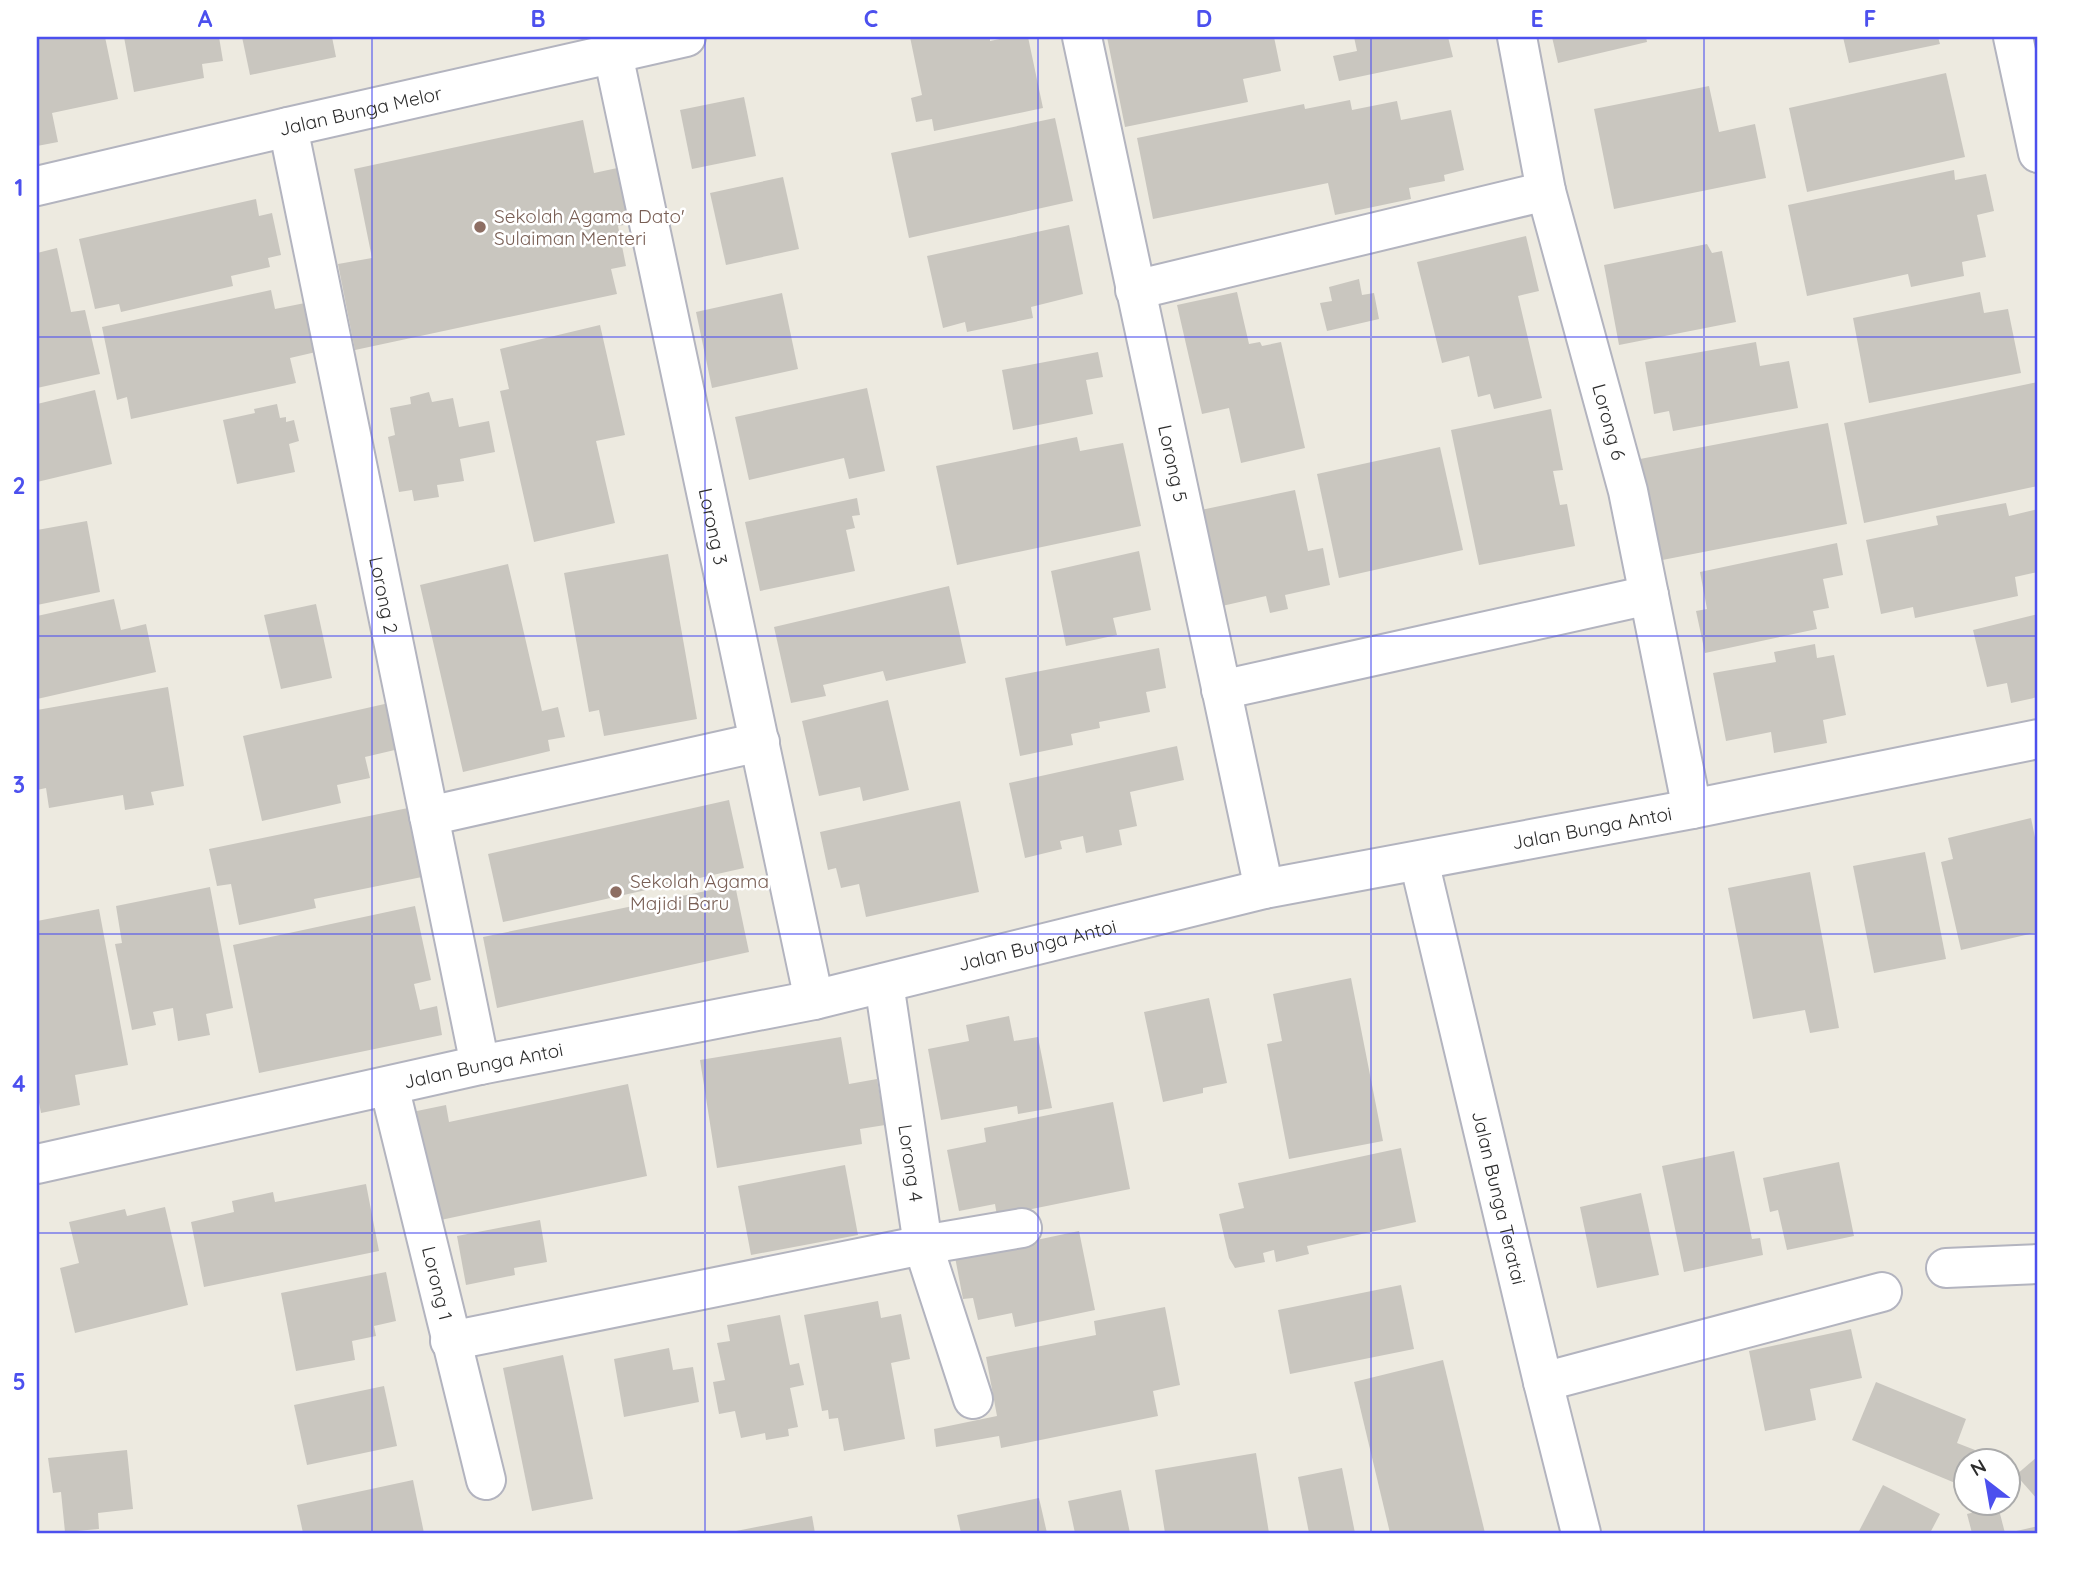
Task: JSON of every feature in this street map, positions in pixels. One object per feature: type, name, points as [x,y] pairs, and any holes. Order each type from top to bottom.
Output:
[{"type":"street","name":"Jalan Bunga Melor","points":[[37,186],[686,37]]},
{"type":"street","name":"Lorong 5","points":[[1082,37],[1264,889]]},
{"type":"street","name":"Lorong 6","points":[[1517,37],[1546,191],[1628,491],[1692,809]]},
{"type":"street","points":[[2013,37],[2038,153]]},
{"type":"street","name":"Lorong 3","points":[[613,54],[814,1000]]},
{"type":"street","name":"Lorong 2","points":[[288,127],[480,1065]]},
{"type":"street","points":[[1135,290],[1546,191]]},
{"type":"street","points":[[1221,690],[1649,594]]},
{"type":"street","name":"Jalan Bunga Antoi","points":[[37,1164],[480,1065],[814,1000],[1264,889],[1692,809],[2038,739]]},
{"type":"street","points":[[429,817],[760,742]]},
{"type":"street","name":"Jalan Bunga Teratai","points":[[1419,861],[1581,1533]]},
{"type":"street","name":"Lorong 4","points":[[884,983],[923,1245],[973,1399]]},
{"type":"street","name":"Lorong 1","points":[[389,1086],[486,1480]]},
{"type":"street","points":[[450,1341],[923,1245],[1022,1228]]},
{"type":"street","points":[[1947,1268],[2038,1264]]},
{"type":"street","points":[[1543,1382],[1882,1292]]},
{"type":"building","points":[[37,37],[105,37],[118,99],[52,113],[58,142],[37,146]]},
{"type":"building","points":[[124,37],[219,37],[223,61],[202,64],[204,78],[134,92]]},
{"type":"building","points":[[242,37],[332,37],[336,57],[250,75]]},
{"type":"building","points":[[910,37],[990,37],[990,41],[1028,37],[1043,108],[934,131],[932,119],[916,122],[911,98],[922,95]]},
{"type":"building","points":[[1107,37],[1274,37],[1281,71],[1243,79],[1248,102],[1125,127]]},
{"type":"building","points":[[1354,37],[1448,37],[1453,57],[1339,81],[1333,56],[1357,51]]},
{"type":"building","points":[[1552,37],[1646,37],[1647,42],[1558,63]]},
{"type":"building","points":[[1843,37],[1938,37],[1940,44],[1849,63]]},
{"type":"building","points":[[1946,73],[1965,157],[1807,192],[1789,108]]},
{"type":"building","points":[[1709,86],[1719,132],[1755,124],[1766,178],[1614,209],[1594,109]]},
{"type":"building","points":[[744,97],[756,156],[692,169],[680,110]]},
{"type":"building","points":[[1350,100],[1352,110],[1397,101],[1401,120],[1451,110],[1464,170],[1444,175],[1445,181],[1409,188],[1411,199],[1335,215],[1328,183],[1153,219],[1137,138],[1304,104],[1305,109]]},
{"type":"building","points":[[1055,118],[1073,201],[909,238],[891,153]]},
{"type":"building","name":"Sekolah Agama Dato' Sulaiman Menteri","points":[[583,120],[594,173],[622,167],[635,223],[618,226],[626,266],[611,269],[617,294],[355,350],[338,264],[372,258],[354,169]]},
{"type":"building","points":[[1954,170],[1955,180],[1986,174],[1994,211],[1977,215],[1986,257],[1962,262],[1964,276],[1911,287],[1908,274],[1807,296],[1788,205]]},
{"type":"building","points":[[783,177],[799,249],[726,265],[710,193]]},
{"type":"building","points":[[256,199],[259,216],[272,213],[281,255],[268,258],[270,267],[231,276],[233,286],[121,312],[119,304],[95,309],[79,239]]},
{"type":"building","points":[[1069,225],[1083,294],[1031,307],[1033,318],[967,332],[965,322],[943,328],[927,256]]},
{"type":"building","points":[[1526,236],[1539,291],[1518,296],[1542,398],[1494,409],[1490,394],[1478,397],[1469,356],[1442,363],[1417,262]]},
{"type":"building","points":[[1707,244],[1712,253],[1722,251],[1736,322],[1619,345],[1604,265]]},
{"type":"building","points":[[57,248],[71,312],[85,310],[100,374],[37,388],[37,253]]},
{"type":"building","points":[[1359,279],[1362,295],[1374,293],[1379,319],[1327,331],[1320,303],[1332,301],[1329,287]]},
{"type":"building","points":[[271,290],[275,309],[305,303],[316,352],[290,358],[296,383],[131,419],[127,397],[117,400],[102,327]]},
{"type":"building","points":[[1237,292],[1249,344],[1260,342],[1262,346],[1281,342],[1305,448],[1241,463],[1229,408],[1202,414],[1177,305]]},
{"type":"building","points":[[1980,292],[1984,313],[2008,309],[2021,373],[1869,403],[1853,318]]},
{"type":"building","points":[[782,293],[798,369],[712,388],[696,312]]},
{"type":"building","points":[[600,325],[625,435],[596,441],[615,523],[534,542],[500,391],[509,389],[500,349]]},
{"type":"building","points":[[1756,342],[1760,366],[1789,361],[1798,408],[1673,431],[1669,411],[1654,414],[1645,362]]},
{"type":"building","points":[[1098,352],[1103,377],[1086,380],[1093,414],[1013,430],[1002,370]]},
{"type":"building","points":[[2038,382],[2038,486],[1864,523],[1844,423]]},
{"type":"building","points":[[867,388],[885,471],[849,479],[844,458],[749,480],[735,417]]},
{"type":"building","points":[[95,390],[112,464],[37,482],[37,404]]},
{"type":"building","points":[[429,392],[432,402],[453,398],[459,427],[489,421],[495,452],[460,459],[464,481],[437,485],[439,497],[414,501],[412,490],[399,492],[388,437],[395,435],[390,408],[411,404],[410,397]]},
{"type":"building","points":[[277,404],[280,418],[286,417],[286,422],[294,420],[299,441],[289,444],[295,472],[237,484],[223,420],[255,413],[254,409]]},
{"type":"building","points":[[1551,409],[1563,470],[1553,471],[1560,505],[1567,504],[1575,546],[1479,565],[1451,430]]},
{"type":"building","points":[[1828,423],[1847,524],[1647,563],[1648,499],[1640,459]]},
{"type":"building","points":[[1077,437],[1080,451],[1123,443],[1141,526],[957,565],[936,466]]},
{"type":"building","points":[[1440,447],[1463,550],[1339,578],[1317,474]]},
{"type":"building","points":[[1295,490],[1308,551],[1323,548],[1330,585],[1285,595],[1288,609],[1270,613],[1266,596],[1222,606],[1201,510]]},
{"type":"building","points":[[857,498],[860,515],[852,516],[855,528],[846,530],[855,571],[760,591],[745,522]]},
{"type":"building","points":[[2006,503],[2009,516],[2038,509],[2038,572],[2015,577],[2018,596],[1915,618],[1913,607],[1881,614],[1866,540],[1938,525],[1936,516]]},
{"type":"building","points":[[87,521],[100,592],[37,605],[37,530]]},
{"type":"building","points":[[1837,543],[1843,575],[1823,579],[1829,608],[1813,611],[1817,629],[1705,653],[1696,611],[1707,609],[1700,572]]},
{"type":"building","points":[[1139,551],[1151,610],[1113,618],[1117,635],[1066,646],[1051,571]]},
{"type":"building","points":[[668,554],[697,719],[604,736],[599,710],[589,712],[564,573]]},
{"type":"building","points":[[508,564],[542,711],[558,707],[565,737],[548,740],[550,751],[463,772],[420,585]]},
{"type":"building","points":[[949,586],[966,663],[886,681],[883,671],[823,685],[826,696],[791,703],[774,627]]},
{"type":"building","points":[[114,599],[121,630],[146,624],[156,672],[37,699],[37,616]]},
{"type":"building","points":[[316,604],[332,678],[281,689],[264,615]]},
{"type":"building","points":[[2038,614],[2038,697],[2011,703],[2007,683],[1987,687],[1973,630]]},
{"type":"building","points":[[1815,644],[1817,658],[1834,655],[1846,715],[1823,720],[1827,743],[1774,753],[1771,732],[1726,741],[1713,673],[1776,662],[1774,652]]},
{"type":"building","points":[[1159,648],[1166,688],[1146,692],[1150,712],[1099,722],[1100,728],[1071,734],[1073,745],[1020,756],[1005,678]]},
{"type":"building","points":[[168,687],[184,786],[151,792],[154,805],[125,810],[123,795],[49,808],[46,788],[37,790],[37,710]]},
{"type":"building","points":[[888,700],[909,790],[863,801],[860,787],[819,796],[802,721]]},
{"type":"building","points":[[389,703],[399,749],[365,757],[370,778],[337,785],[341,803],[262,821],[243,736]]},
{"type":"building","points":[[1177,746],[1184,780],[1130,792],[1137,826],[1119,830],[1122,845],[1086,853],[1083,836],[1060,841],[1062,849],[1025,858],[1009,783]]},
{"type":"building","points":[[729,800],[744,868],[503,922],[488,854]]},
{"type":"building","points":[[960,801],[979,892],[866,917],[859,884],[841,888],[836,868],[828,870],[820,832]]},
{"type":"building","points":[[408,808],[422,877],[314,899],[316,908],[239,925],[231,884],[217,886],[209,849]]},
{"type":"building","points":[[2031,818],[2038,852],[2038,932],[1961,950],[1941,862],[1953,859],[1948,838]]},
{"type":"building","points":[[1925,852],[1946,959],[1874,973],[1853,866]]},
{"type":"building","points":[[1810,872],[1839,1028],[1810,1033],[1805,1010],[1753,1019],[1728,888]]},
{"type":"building","points":[[735,885],[749,952],[497,1008],[483,937]]},
{"type":"building","points":[[210,887],[233,1008],[206,1014],[210,1035],[178,1041],[173,1008],[153,1012],[156,1025],[132,1030],[115,944],[122,943],[116,906]]},
{"type":"building","points":[[415,906],[431,980],[414,984],[420,1010],[437,1006],[442,1035],[259,1073],[233,945]]},
{"type":"building","points":[[99,909],[128,1065],[75,1075],[80,1105],[41,1113],[37,1092],[37,921]]},
{"type":"building","points":[[1351,978],[1383,1141],[1289,1159],[1267,1044],[1282,1041],[1273,994]]},
{"type":"building","points":[[1209,998],[1227,1083],[1203,1088],[1203,1093],[1163,1102],[1144,1012]]},
{"type":"building","points":[[1009,1016],[1014,1041],[1038,1037],[1052,1108],[1018,1114],[1017,1106],[941,1120],[928,1049],[969,1041],[966,1025]]},
{"type":"building","points":[[841,1037],[849,1084],[877,1079],[885,1125],[860,1129],[862,1144],[717,1168],[700,1060]]},
{"type":"building","points":[[628,1084],[647,1176],[436,1221],[412,1112],[446,1105],[449,1122]]},
{"type":"building","points":[[1113,1102],[1130,1189],[997,1216],[995,1204],[959,1211],[947,1150],[986,1142],[984,1128]]},
{"type":"building","points":[[1401,1148],[1416,1222],[1307,1246],[1309,1254],[1276,1262],[1274,1250],[1263,1253],[1265,1262],[1235,1268],[1229,1258],[1219,1214],[1244,1208],[1238,1183]]},
{"type":"building","points":[[1734,1151],[1752,1239],[1760,1238],[1763,1255],[1684,1272],[1662,1166]]},
{"type":"building","points":[[1839,1162],[1854,1236],[1787,1250],[1778,1210],[1770,1212],[1763,1178]]},
{"type":"building","points":[[845,1165],[858,1235],[751,1255],[738,1186]]},
{"type":"building","points":[[366,1184],[379,1251],[204,1287],[191,1222],[234,1212],[232,1201],[273,1192],[275,1202]]},
{"type":"building","points":[[1641,1193],[1659,1275],[1597,1288],[1580,1207]]},
{"type":"building","points":[[165,1207],[188,1305],[75,1333],[60,1268],[79,1263],[69,1222],[125,1209],[127,1216]]},
{"type":"building","points":[[540,1220],[547,1262],[514,1268],[515,1275],[466,1285],[457,1236]]},
{"type":"building","points":[[1079,1231],[1095,1310],[1015,1327],[1012,1313],[978,1320],[973,1298],[963,1299],[955,1257]]},
{"type":"building","points":[[386,1272],[396,1321],[374,1326],[376,1336],[352,1341],[355,1360],[296,1371],[281,1293]]},
{"type":"building","points":[[1401,1285],[1414,1349],[1290,1374],[1278,1310]]},
{"type":"building","points":[[878,1301],[881,1318],[901,1314],[910,1359],[891,1363],[905,1439],[844,1451],[838,1418],[829,1419],[828,1410],[822,1411],[804,1315]]},
{"type":"building","points":[[1165,1307],[1180,1385],[1153,1391],[1158,1416],[1001,1448],[999,1436],[936,1447],[934,1429],[997,1416],[986,1357],[1096,1335],[1094,1321]]},
{"type":"building","points":[[780,1315],[790,1365],[799,1363],[804,1385],[790,1388],[798,1427],[788,1429],[789,1436],[766,1440],[765,1433],[741,1438],[735,1411],[719,1414],[713,1382],[725,1380],[717,1343],[730,1341],[727,1325]]},
{"type":"building","points":[[1851,1329],[1862,1378],[1810,1389],[1816,1420],[1765,1431],[1749,1351]]},
{"type":"building","points":[[669,1348],[673,1370],[693,1367],[699,1402],[624,1417],[614,1359]]},
{"type":"building","points":[[563,1355],[593,1499],[532,1511],[503,1368]]},
{"type":"building","points":[[1443,1360],[1485,1533],[1390,1533],[1354,1382]]},
{"type":"building","points":[[1876,1382],[1966,1419],[1957,1443],[1970,1448],[1952,1448],[1952,1482],[1852,1440]]},
{"type":"building","points":[[384,1386],[397,1446],[307,1465],[294,1405]]},
{"type":"building","points":[[127,1450],[133,1509],[98,1513],[99,1529],[65,1532],[61,1492],[53,1493],[48,1458]]},
{"type":"building","points":[[1256,1453],[1269,1533],[1165,1533],[1155,1470]]},
{"type":"building","points":[[2038,1456],[2038,1500],[2022,1482],[2022,1470]]},
{"type":"building","points":[[1342,1468],[1355,1533],[1309,1533],[1298,1477]]},
{"type":"building","points":[[413,1480],[424,1533],[303,1533],[297,1505]]},
{"type":"building","points":[[1883,1485],[1940,1514],[1930,1533],[1858,1533]]},
{"type":"building","points":[[1121,1490],[1130,1533],[1075,1533],[1068,1501]]},
{"type":"building","points":[[1039,1498],[1047,1533],[961,1533],[957,1515]]},
{"type":"building","points":[[812,1516],[815,1533],[731,1533],[731,1532]]},
{"type":"building","points":[[1968,1518],[2001,1518],[2005,1533],[1972,1533]]},
{"type":"building","points":[[2038,1526],[2038,1533],[2012,1532]]},
{"type":"place","name":"Sekolah Agama Dato' Sulaiman Menteri","points":[[480,227]]},
{"type":"place","name":"Sekolah Agama Majidi Baru","points":[[616,892]]}]
